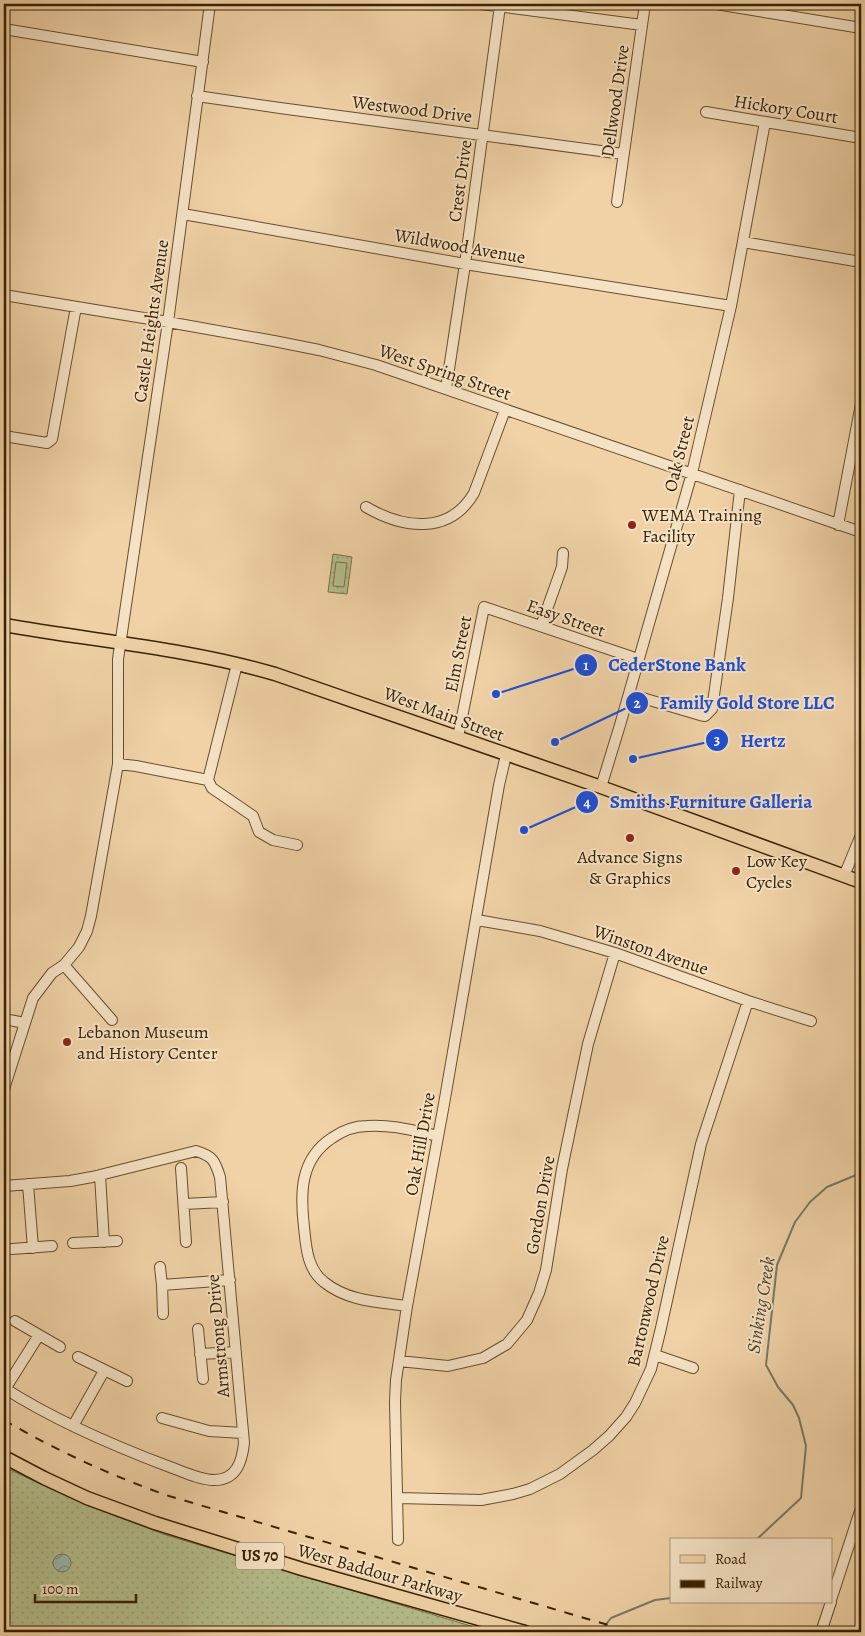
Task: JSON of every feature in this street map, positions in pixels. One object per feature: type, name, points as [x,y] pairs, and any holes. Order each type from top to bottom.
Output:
[{"type":"main road","name":"West Main Street","points":[[4,625],[121,642],[237,664],[305,683],[861,882]]},
{"type":"main road","name":"West Baddour Parkway","points":[[4,1456],[44,1478],[87,1498],[154,1523],[302,1569],[525,1632]]},
{"type":"street","name":"Castle Heights Avenue","points":[[4,1088],[33,998],[42,984],[52,973],[64,965],[79,947],[87,930],[118,764],[118,658],[168,322],[210,4]]},
{"type":"street","points":[[481,4],[642,24]]},
{"type":"street","name":"Dellwood Drive","points":[[616,202],[645,4]]},
{"type":"street","points":[[716,4],[861,28]]},
{"type":"street","name":"Crest Drive","points":[[446,389],[500,6]]},
{"type":"street","points":[[4,30],[203,62]]},
{"type":"street","name":"Westwood Drive","points":[[197,96],[623,154]]},
{"type":"street","name":"Hickory Court","points":[[706,112],[861,138]]},
{"type":"street","name":"Oak Street","points":[[600,787],[629,694],[692,473],[731,306],[765,122]]},
{"type":"street","name":"Wildwood Avenue","points":[[183,214],[465,264],[731,306]]},
{"type":"street","points":[[743,242],[861,262]]},
{"type":"street","name":"West Spring Street","points":[[4,295],[168,322],[343,356],[376,365],[861,532]]},
{"type":"street","points":[[4,436],[47,443],[52,439],[76,307]]},
{"type":"street","points":[[838,524],[861,404]]},
{"type":"street","points":[[366,507],[380,515],[418,525],[439,522],[454,514],[468,502],[474,493],[505,410]]},
{"type":"street","points":[[629,694],[705,716],[712,709],[728,598],[740,490]]},
{"type":"street","points":[[541,626],[562,567],[563,553]]},
{"type":"street","name":"Easy Street","points":[[484,607],[638,659]]},
{"type":"street","name":"Elm Street","points":[[458,737],[484,607]]},
{"type":"street","points":[[237,664],[208,780],[212,788],[253,816],[259,832],[273,840],[297,845]]},
{"type":"street","name":"Oak Hill Drive","points":[[398,1540],[395,1402],[396,1380],[406,1306],[477,920],[499,785],[506,755]]},
{"type":"street","points":[[118,764],[208,780]]},
{"type":"street","points":[[844,876],[861,835]]},
{"type":"street","name":"Winston Avenue","points":[[477,920],[540,931],[615,954],[811,1021]]},
{"type":"street","name":"Gordon Drive","points":[[399,1361],[448,1366],[483,1358],[507,1344],[528,1320],[546,1270],[562,1169],[588,1044],[615,954]]},
{"type":"street","points":[[64,965],[112,1020]]},
{"type":"street","name":"Bartonwood Drive","points":[[398,1498],[481,1500],[513,1494],[545,1483],[593,1450],[626,1417],[644,1386],[655,1355],[701,1144],[748,1001]]},
{"type":"street","points":[[4,1019],[24,1023]]},
{"type":"street","points":[[406,1306],[359,1300],[335,1290],[316,1275],[311,1266],[304,1229],[303,1181],[307,1168],[318,1148],[342,1131],[365,1126],[378,1126],[438,1136]]},
{"type":"street","name":"Armstrong Drive","points":[[4,1186],[70,1181],[196,1151],[206,1154],[214,1161],[220,1177],[223,1202],[243,1433],[241,1461],[235,1472],[225,1478],[215,1480],[196,1477],[73,1426],[5,1388]]},
{"type":"street","points":[[181,1168],[186,1242]]},
{"type":"street","points":[[100,1175],[104,1242]]},
{"type":"street","points":[[28,1184],[33,1248]]},
{"type":"street","points":[[184,1204],[223,1202]]},
{"type":"street","points":[[73,1243],[117,1241]]},
{"type":"street","points":[[12,1249],[52,1246]]},
{"type":"street","points":[[160,1268],[163,1314]]},
{"type":"street","points":[[162,1285],[230,1280]]},
{"type":"street","points":[[15,1321],[60,1347]]},
{"type":"street","points":[[198,1329],[203,1379]]},
{"type":"street","points":[[5,1388],[39,1335]]},
{"type":"street","points":[[200,1354],[236,1352]]},
{"type":"street","points":[[655,1355],[693,1368]]},
{"type":"street","points":[[78,1356],[127,1381]]},
{"type":"street","points":[[73,1426],[104,1370]]},
{"type":"street","points":[[162,1418],[209,1431],[243,1433]]},
{"type":"street","points":[[832,1598],[861,1508]]},
{"type":"street","points":[[821,1632],[830,1604]]},
{"type":"green space","points":[[333,554],[352,557],[347,594],[328,592]]},
{"type":"green space","points":[[336,562],[347,563],[344,587],[333,586]]},
{"type":"green space","points":[[4,1467],[89,1506],[166,1535],[491,1632],[4,1632]]},
{"type":"water","points":[[62,1554],[68,1557],[71,1563],[68,1569],[62,1572],[56,1569],[53,1563],[56,1557]]},
{"type":"waterway","name":"Sinking Creek","points":[[758,1538],[801,1498],[806,1446],[799,1418],[793,1405],[778,1387],[766,1365],[777,1265],[795,1222],[810,1202],[827,1187],[861,1173]]},
{"type":"waterway","name":"Sinking Creek","points":[[600,1632],[611,1618],[655,1600],[670,1598]]},
{"type":"railway","points":[[4,1420],[85,1462],[169,1496],[632,1632]]},
{"type":"place","name":"WEMA Training Facility","points":[[632,525]]},
{"type":"place","name":"CederStone Bank","points":[[496,694]]},
{"type":"place","name":"Family Gold Store LLC","points":[[555,742]]},
{"type":"place","name":"Hertz","points":[[633,759]]},
{"type":"place","name":"Smiths Furniture Galleria","points":[[524,830]]},
{"type":"place","name":"Advance Signs & Graphics","points":[[630,838]]},
{"type":"place","name":"Low Key Cycles","points":[[736,871]]},
{"type":"place","name":"Lebanon Museum and History Center","points":[[67,1042]]}]
